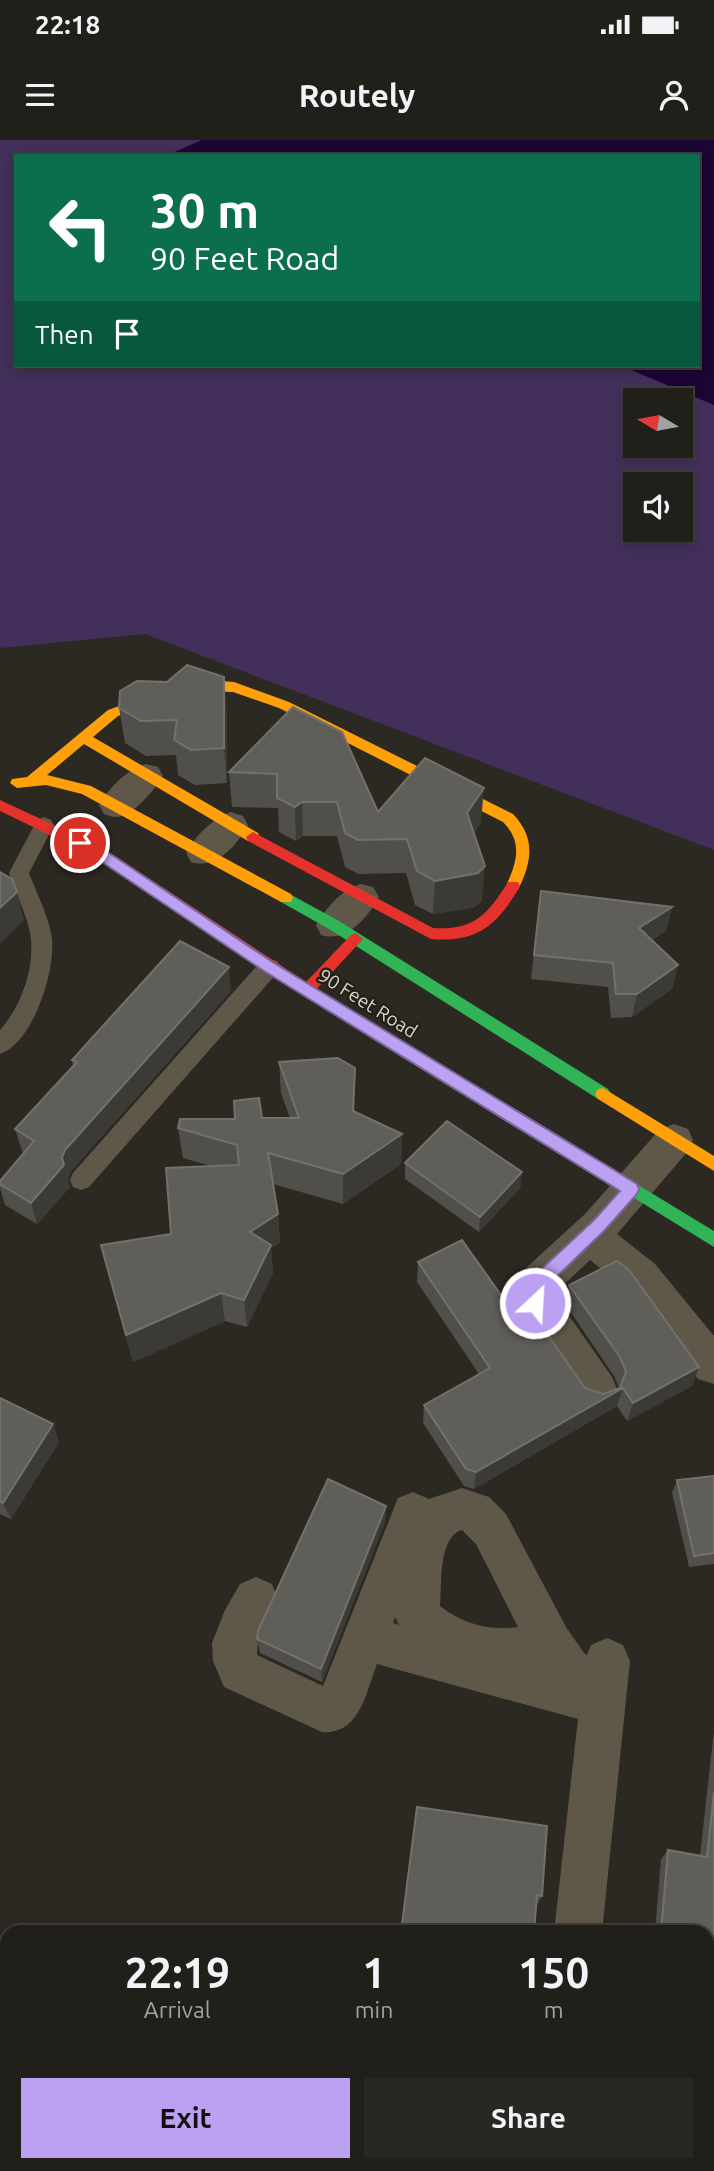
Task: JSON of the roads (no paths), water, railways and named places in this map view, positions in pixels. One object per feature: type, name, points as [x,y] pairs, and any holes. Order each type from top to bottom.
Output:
[{"type":"street","points":[[31,781],[82,737],[113,713],[189,686],[234,687],[284,705],[508,818],[519,828],[525,843],[522,865],[509,894],[490,918],[472,932],[456,937],[431,933],[231,825],[82,737]]},
{"type":"street","points":[[116,805],[146,776]]},
{"type":"street","points":[[0,792],[15,783],[46,780],[86,790],[116,805],[345,932],[714,1164]]},
{"type":"street","name":"90 Feet Road","points":[[0,805],[98,852],[269,967],[714,1240]]},
{"type":"street","points":[[203,853],[231,825]]},
{"type":"street","points":[[307,990],[345,932],[361,897]]},
{"type":"street","points":[[597,1391],[535,1303],[534,1291],[541,1280],[589,1235],[674,1140]]},
{"type":"street","points":[[589,1235],[641,1277],[713,1366]]},
{"type":"street","points":[[256,1599],[232,1644],[234,1662],[240,1671],[322,1709],[333,1710],[339,1702],[365,1638],[417,1503]]},
{"type":"street","points":[[365,1638],[605,1683]]},
{"type":"street","points":[[550,1643],[568,1669],[605,1683]]},
{"type":"street","points":[[579,1925],[605,1683]]},
{"type":"lane","points":[[0,1045],[21,1022],[38,978],[42,939],[19,873],[44,825]]},
{"type":"lane","points":[[81,1180],[269,967]]}]
